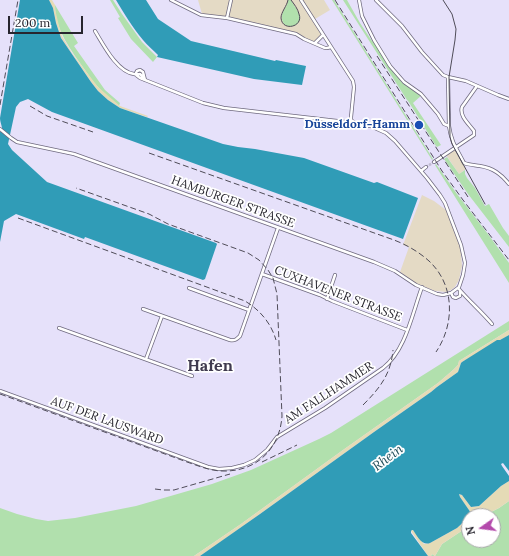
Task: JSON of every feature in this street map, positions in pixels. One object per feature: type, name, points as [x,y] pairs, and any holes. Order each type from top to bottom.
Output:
[{"type":"street","points":[[171,0],[201,15],[227,18],[296,34],[326,48],[331,47]]},
{"type":"street","points":[[227,18],[232,0]]},
{"type":"street","points":[[301,0],[353,83],[354,90],[351,120]]},
{"type":"street","points":[[359,0],[362,16],[388,64],[402,81],[421,94],[444,124],[449,126]]},
{"type":"street","points":[[376,0],[402,26],[426,58],[443,75],[462,79],[509,99]]},
{"type":"street","points":[[95,31],[114,62],[119,66],[128,72],[140,74],[146,80],[203,103],[224,108],[346,122],[351,120]]},
{"type":"street","points":[[315,43],[323,35]]},
{"type":"street","points":[[448,77],[449,126],[452,140],[456,148],[466,164],[492,169],[500,174],[509,184]]},
{"type":"street","points":[[434,162],[474,134],[473,130],[462,116],[461,110],[477,86]]},
{"type":"street","points":[[351,120],[354,123],[386,133],[421,170],[444,200],[462,245],[464,259],[464,270],[459,290],[451,293]]},
{"type":"street","name":"HAMBURGER STRASSE","points":[[1,130],[20,143],[74,154],[386,267],[395,271],[409,281],[440,294],[451,293],[453,297],[456,298],[460,296],[459,290]]},
{"type":"street","points":[[421,170],[426,167]]},
{"type":"street","points":[[143,309],[233,341],[238,339],[278,228]]},
{"type":"street","name":"CUXHAVENER STRASSE","points":[[262,274],[320,295],[407,330]]},
{"type":"street","points":[[327,299],[335,275]]},
{"type":"street","name":"AM FALLHAMMER","points":[[208,467],[224,469],[235,468],[260,457],[277,437],[328,406],[387,365],[402,343],[422,287]]},
{"type":"street","points":[[189,288],[249,310]]},
{"type":"street","points":[[459,290],[492,324]]},
{"type":"street","points":[[146,315],[152,312]]},
{"type":"street","points":[[146,359],[162,316]]},
{"type":"street","points":[[59,328],[192,376]]},
{"type":"street","name":"AUF DER LAUSWARD","points":[[0,392],[208,467]]},
{"type":"shaded area","points":[[198,0],[324,0],[330,10],[315,19],[322,35],[316,43],[295,33],[202,14]]},
{"type":"shaded area","points":[[456,150],[466,169],[459,174],[446,155]]},
{"type":"shaded area","points":[[422,195],[434,201],[446,210],[460,246],[462,266],[459,280],[455,287],[446,292],[435,291],[415,283],[400,272],[409,247],[403,245]]},
{"type":"green space","points":[[110,0],[113,0],[142,42],[157,57],[153,62],[131,39],[118,18],[120,17]]},
{"type":"green space","points":[[288,0],[291,0],[300,18],[299,22],[293,26],[286,25],[282,18]]},
{"type":"green space","points":[[332,0],[334,0],[433,159],[432,160]]},
{"type":"green space","points":[[343,0],[347,0],[360,23],[372,41],[374,40],[393,71],[422,95],[413,103],[441,145],[436,146]]},
{"type":"green space","points":[[55,5],[78,43],[74,46],[105,90],[120,103],[119,106],[105,95],[94,83],[69,47],[58,23]]},
{"type":"green space","points":[[447,157],[459,174],[465,170],[467,178],[475,188],[485,206],[489,204],[509,236],[509,247],[468,194],[444,159]]},
{"type":"green space","points":[[436,164],[509,263],[509,283],[435,165]]},
{"type":"green space","points":[[509,321],[509,330],[459,361],[458,365],[438,383],[194,556],[0,556],[0,508],[17,514],[48,521],[75,518],[136,506],[212,484],[251,470],[331,433]]},
{"type":"green space","points":[[509,501],[509,556],[435,556],[442,544],[461,531],[461,548],[501,548],[501,508],[499,508]]},
{"type":"sand","points":[[49,0],[52,0],[55,5],[62,36],[72,53],[98,87],[120,106],[148,116],[147,117],[120,108],[98,91],[61,38],[53,8]]},
{"type":"sand","points":[[509,330],[509,335],[462,362],[458,372],[431,392],[212,548],[200,556],[194,556],[438,383],[458,365],[459,361]]},
{"type":"sand","points":[[509,481],[509,501],[499,508],[468,508],[459,494],[462,495],[471,507],[479,506],[501,486]]},
{"type":"sand","points":[[461,524],[461,531],[442,544],[435,556],[432,554],[431,556],[428,556],[411,531],[413,530],[424,544],[430,543]]},
{"type":"water","points":[[20,0],[49,0],[53,8],[61,38],[98,91],[120,108],[223,144],[304,158],[374,183],[377,182],[418,198],[403,239],[52,112],[28,99],[20,102],[16,107],[8,144],[12,150],[47,182],[217,244],[205,279],[203,280],[85,237],[84,239],[16,214],[4,221],[0,242],[0,132],[2,132],[2,130],[0,118]]},
{"type":"water","points":[[116,0],[146,0],[158,19],[191,41],[275,61],[306,66],[302,85],[254,79],[157,57],[158,55],[139,35]]},
{"type":"water","name":"Rhein","points":[[509,335],[509,471],[503,463],[501,464],[509,476],[509,481],[501,486],[479,506],[471,507],[462,495],[459,494],[468,508],[461,508],[461,524],[430,543],[427,544],[422,542],[412,530],[411,533],[428,556],[200,556],[431,392],[458,372],[462,362],[497,340]]},
{"type":"tunnel","points":[[426,167],[434,162]]},
{"type":"tram line","points":[[288,0],[281,18],[285,25],[292,26],[296,25],[300,18],[298,10],[291,0]]},
{"type":"tram line","points":[[443,0],[452,14],[456,29],[449,77],[450,137],[452,144],[485,204]]},
{"type":"railway","points":[[0,105],[18,0]]},
{"type":"railway","points":[[335,0],[442,171],[509,260]]},
{"type":"railway","points":[[377,56],[468,197]]},
{"type":"railway","points":[[30,106],[47,116],[93,132]]},
{"type":"railway","points":[[149,153],[394,240],[417,252],[429,261],[438,271],[444,281],[448,293],[449,317],[447,329],[436,352]]},
{"type":"railway","points":[[0,394],[187,462],[214,470],[235,470],[256,463],[264,456],[277,439],[282,416],[277,294],[273,278],[268,270],[259,260],[248,253],[168,224],[149,214],[76,188]]},
{"type":"railway","points":[[18,218],[245,301],[255,308],[268,323],[276,340]]},
{"type":"railway","points":[[363,405],[375,393],[384,380],[390,366],[393,350]]},
{"type":"railway","points":[[262,462],[297,445]]},
{"type":"railway","points":[[155,489],[174,490],[230,474]]},
{"type":"place","name":"Düsseldorf-Hamm","points":[[419,125]]},
{"type":"district","name":"Hafen","points":[[210,366]]}]
